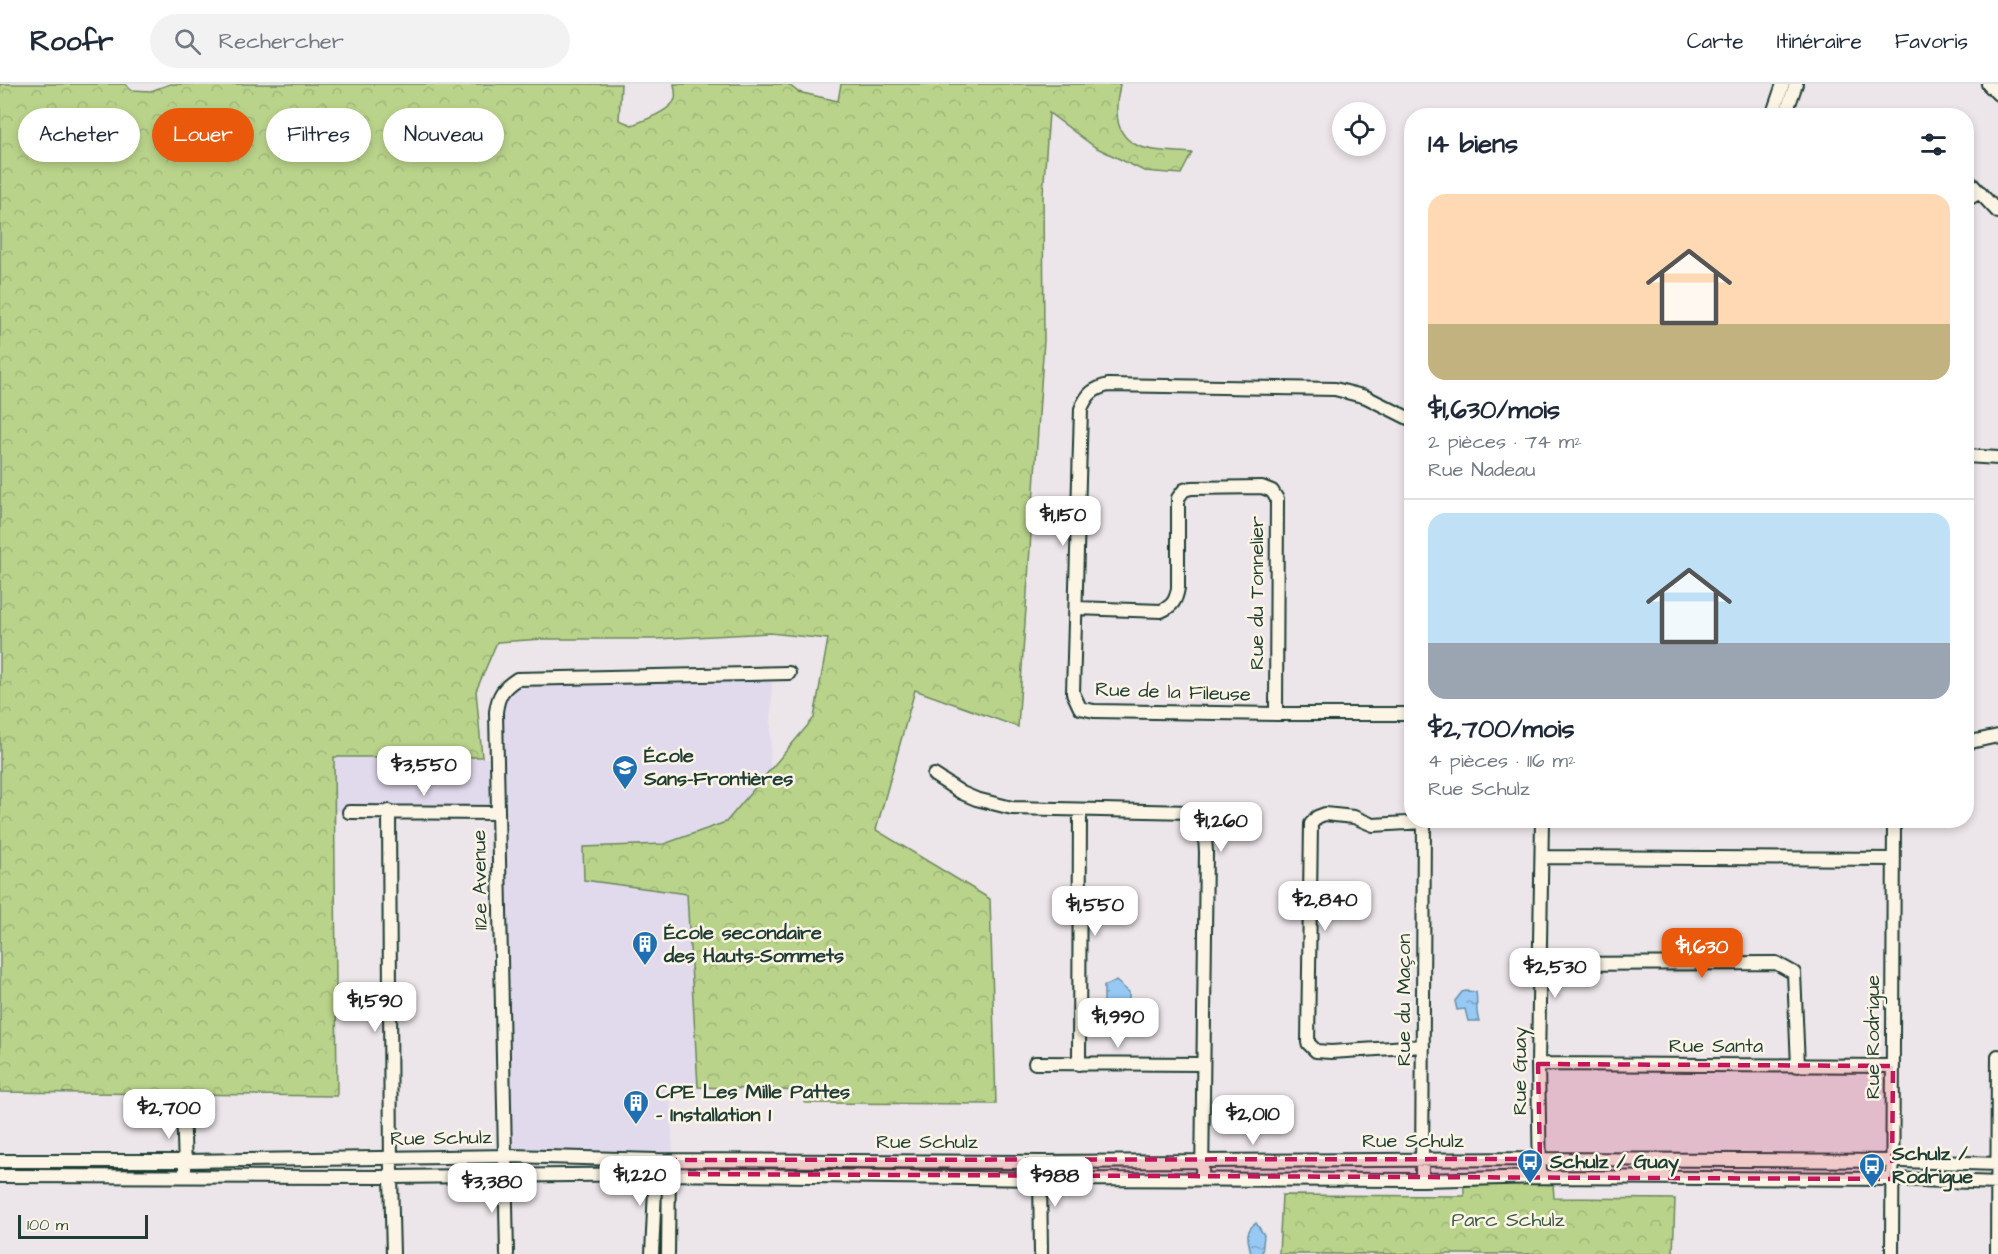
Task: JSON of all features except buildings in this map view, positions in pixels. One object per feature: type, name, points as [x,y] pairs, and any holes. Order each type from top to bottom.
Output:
[{"type":"street","points":[[1775,108],[1783,84]]},
{"type":"street","points":[[1788,108],[1796,84]]},
{"type":"street","points":[[1988,84],[1998,94]]},
{"type":"street","points":[[1974,186],[1998,212]]},
{"type":"street","points":[[1974,195],[1980,192]]},
{"type":"street","name":"Rue de la Fileuse","points":[[1404,416],[1366,397],[1335,389],[1108,385],[1094,389],[1086,397],[1081,409],[1072,693],[1080,708],[1094,711],[1404,714]]},
{"type":"street","points":[[1974,456],[1998,458]]},
{"type":"street","name":"Rue du Tonnelier","points":[[1076,608],[1161,611],[1169,608],[1176,600],[1179,588],[1178,498],[1184,490],[1262,487],[1272,491],[1277,499],[1276,714]]},
{"type":"street","name":"112e Avenue","points":[[507,1254],[497,698],[505,687],[517,679],[789,673]]},
{"type":"street","points":[[1974,741],[1998,736]]},
{"type":"street","points":[[934,775],[962,793],[1012,808],[1191,812],[1204,822],[1206,852],[1202,1179]]},
{"type":"street","points":[[1079,1064],[1080,810]]},
{"type":"street","points":[[349,812],[498,813]]},
{"type":"street","points":[[389,812],[393,1254]]},
{"type":"street","points":[[1404,823],[1372,825],[1354,817],[1326,814],[1317,817],[1311,824],[1308,1043],[1316,1051],[1331,1052],[1423,1046]]},
{"type":"street","name":"Rue du Maçon","points":[[1422,1180],[1424,828]]},
{"type":"street","name":"Rue Guay","points":[[1540,1177],[1538,1064],[1542,828]]},
{"type":"street","name":"Rue Rodrigue","points":[[1892,1254],[1894,828]]},
{"type":"street","points":[[1542,857],[1894,860]]},
{"type":"street","points":[[1540,964],[1776,963],[1794,973],[1798,1066]]},
{"type":"street","points":[[1997,1254],[1998,1056]]},
{"type":"street","points":[[1035,1064],[1202,1064]]},
{"type":"street","name":"Rue Santa","points":[[1538,1064],[1893,1066]]},
{"type":"street","points":[[183,1104],[185,1175]]},
{"type":"street","name":"Rue Schulz","points":[[0,1161],[184,1161],[506,1156],[656,1160],[1202,1162],[1540,1159],[1892,1161],[1998,1164]]},
{"type":"street","points":[[578,1174],[579,1157]]},
{"type":"street","points":[[652,1254],[656,1160]]},
{"type":"street","points":[[668,1254],[670,1160]]},
{"type":"street","points":[[1678,1160],[1678,1178]]},
{"type":"street","points":[[1325,1161],[1325,1179]]},
{"type":"street","points":[[1040,1162],[1041,1254]]},
{"type":"street","name":"Rue Schulz","points":[[0,1176],[391,1177],[669,1174],[1040,1179],[1422,1180],[1540,1177],[1892,1179],[1998,1183]]},
{"type":"highlighted area","points":[[1538,1064],[1893,1066],[1892,1179],[669,1174],[670,1160],[1540,1159]]},
{"type":"shaded area","points":[[772,678],[770,769],[726,822],[664,844],[583,848],[584,880],[687,894],[698,1087],[670,1087],[673,1156],[510,1153],[507,908],[499,813],[333,811],[334,757],[497,758],[496,712],[510,686],[521,682]]},
{"type":"green space","points":[[0,84],[125,84],[131,90],[151,91],[170,84],[621,84],[619,120],[632,125],[668,108],[675,97],[674,84],[788,84],[798,92],[838,101],[841,84],[1120,84],[1117,112],[1119,126],[1125,136],[1133,143],[1154,150],[1192,153],[1181,174],[1144,171],[1095,147],[1049,113],[1043,194],[1044,340],[1018,727],[915,690],[876,830],[990,899],[996,1104],[805,1103],[805,1091],[698,1087],[687,894],[584,880],[583,847],[664,844],[726,822],[814,718],[828,639],[770,633],[656,639],[543,639],[497,642],[476,691],[482,757],[334,757],[337,1096],[0,1092]]},
{"type":"green space","name":"Parc Schulz","points":[[1464,1184],[1553,1184],[1554,1198],[1675,1199],[1673,1254],[1279,1254],[1282,1195],[1464,1196]]},
{"type":"water","points":[[1116,981],[1129,992],[1129,1007],[1121,1021],[1112,1022],[1104,1013],[1104,986]]},
{"type":"water","points":[[1462,992],[1476,992],[1479,1021],[1468,1021],[1465,1009],[1457,1010],[1455,1001]]},
{"type":"water","points":[[1256,1223],[1264,1235],[1262,1254],[1251,1254],[1248,1241],[1249,1230]]},
{"type":"place","name":"École Sans-Frontières","points":[[625,791]]},
{"type":"place","name":"École secondaire des Hauts-Sommets","points":[[645,967]]},
{"type":"place","name":"CPE Les Mille Pattes - Installation 1","points":[[636,1126]]},
{"type":"place","name":"Schulz / Guay","points":[[1530,1185]]},
{"type":"place","name":"Schulz / Rodrigue","points":[[1872,1189]]}]
